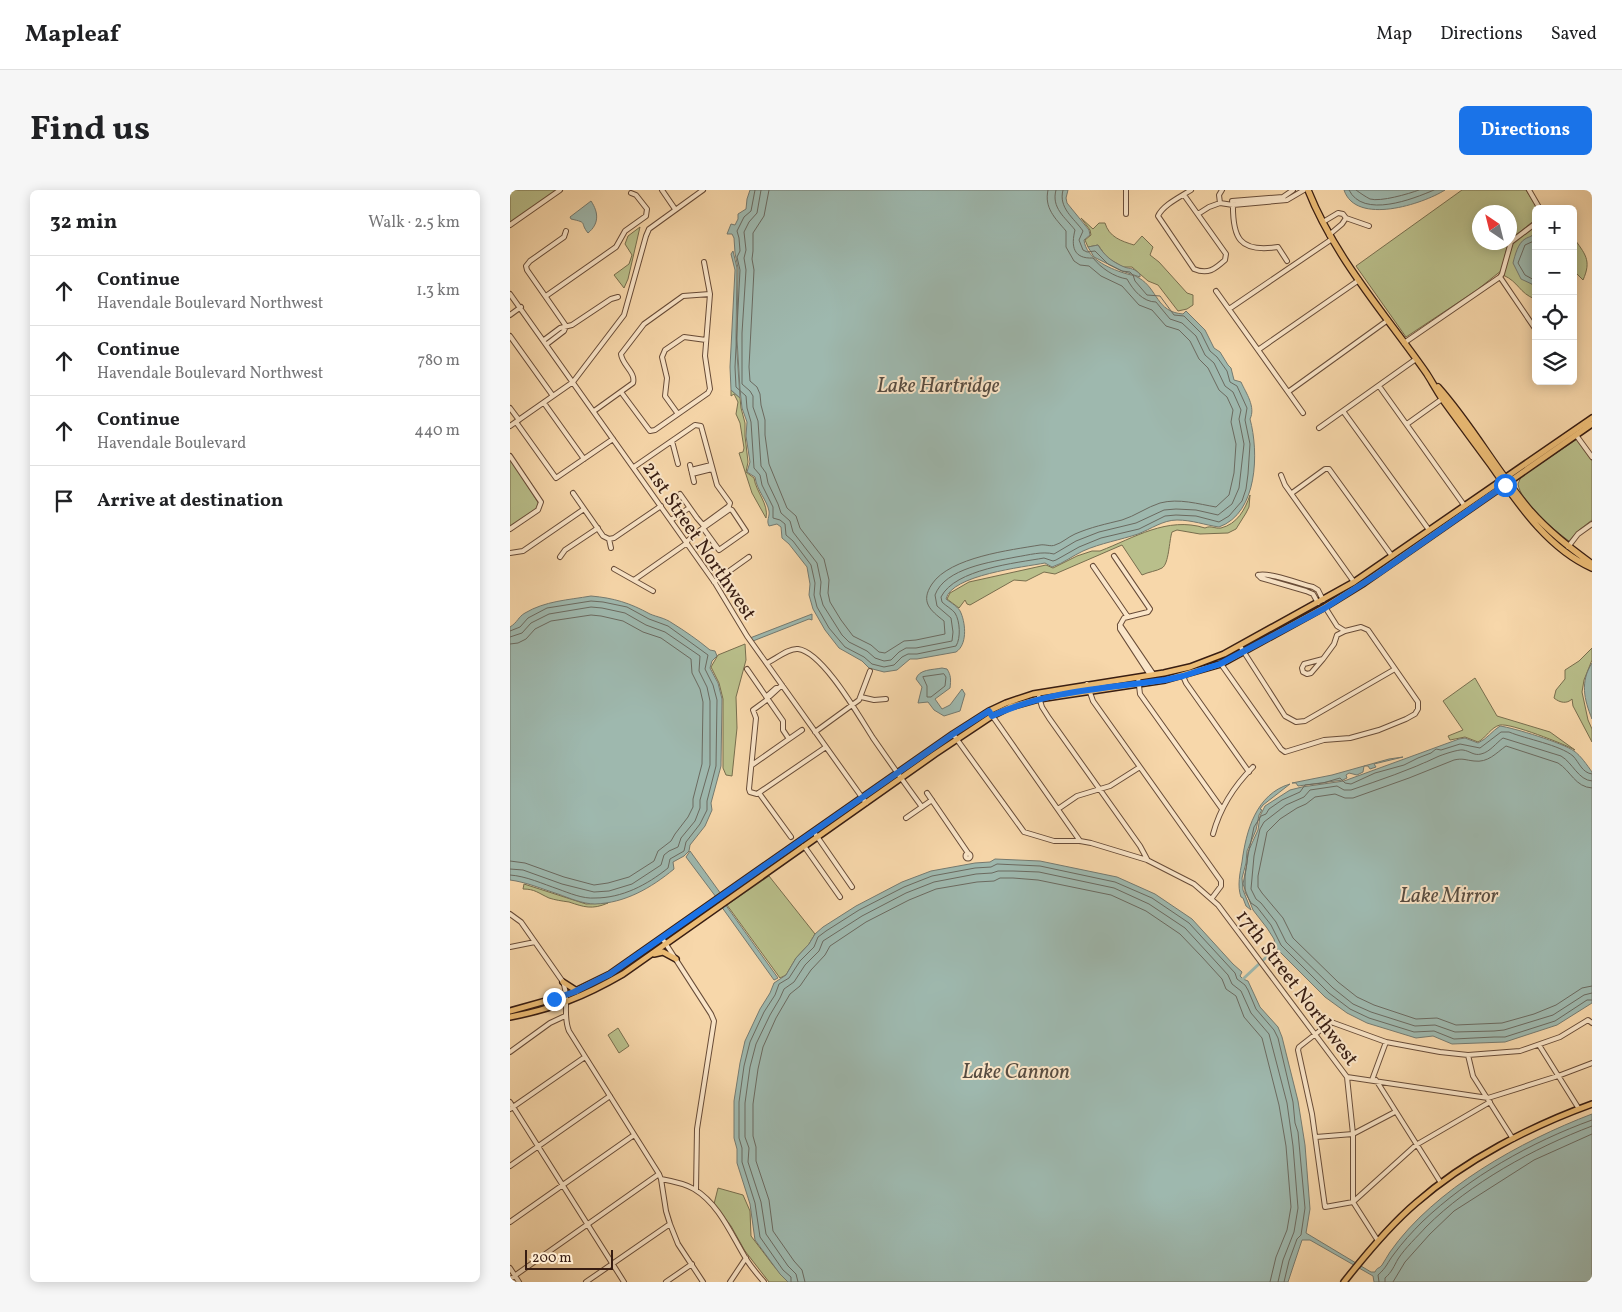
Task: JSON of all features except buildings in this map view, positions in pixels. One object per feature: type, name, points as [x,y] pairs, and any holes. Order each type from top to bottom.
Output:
[{"type":"highway","points":[[1308,190],[1331,237],[1404,343],[1505,481],[1530,510],[1567,547]]},
{"type":"highway","points":[[1444,397],[1462,416],[1522,508],[1545,534],[1564,550],[1592,568]]},
{"type":"highway","points":[[1545,534],[1550,534],[1592,564]]},
{"type":"main road","points":[[510,1017],[528,1014],[567,1002],[592,992],[623,974],[817,837],[898,773],[1006,702],[1088,684],[1183,676],[1220,664],[1325,608],[1396,562],[1473,508],[1505,481],[1592,418]]},
{"type":"main road","points":[[1038,696],[1090,690],[1138,680],[1211,660],[1240,646],[1354,582],[1464,505],[1505,481],[1592,424]]},
{"type":"main road","points":[[1429,530],[1433,536]]},
{"type":"main road","points":[[1392,556],[1396,562]]},
{"type":"main road","points":[[1325,608],[1325,604],[1333,594]]},
{"type":"main road","points":[[1307,617],[1320,606],[1323,600]]},
{"type":"main road","points":[[1183,676],[1211,660]]},
{"type":"main road","points":[[510,1011],[567,995],[610,974],[813,832],[901,778],[955,737]]},
{"type":"main road","points":[[751,875],[755,880]]},
{"type":"main road","points":[[648,956],[661,952],[676,959]]},
{"type":"main road","points":[[563,982],[577,990]]},
{"type":"main road","points":[[1344,1282],[1378,1240],[1402,1215],[1441,1183],[1513,1139],[1543,1124],[1592,1104]]},
{"type":"street","points":[[510,225],[560,190]]},
{"type":"street","points":[[662,190],[675,209]]},
{"type":"street","points":[[510,426],[573,382],[624,315],[647,232],[652,226],[703,190]]},
{"type":"street","points":[[1126,190],[1126,214]]},
{"type":"street","points":[[1184,195],[1227,257],[1220,265],[1210,271],[1202,272],[1194,269],[1158,216],[1160,211],[1191,190]]},
{"type":"street","points":[[1220,203],[1219,195],[1222,190]]},
{"type":"street","points":[[1260,201],[1283,197],[1293,190]]},
{"type":"street","points":[[1198,214],[1220,203],[1287,200],[1304,190]]},
{"type":"street","points":[[1529,190],[1538,205]]},
{"type":"street","points":[[546,296],[616,247],[624,232],[646,216],[647,209],[636,195],[631,192]]},
{"type":"street","points":[[1233,203],[1236,231],[1244,243],[1255,249],[1262,250],[1278,247],[1287,261]]},
{"type":"street","points":[[1323,222],[1338,213],[1343,214],[1346,218],[1369,226]]},
{"type":"street","points":[[1229,309],[1331,237],[1346,218]]},
{"type":"street","points":[[1404,343],[1500,277],[1511,242],[1532,227]]},
{"type":"street","points":[[566,231],[564,237],[530,261],[526,266],[566,326]]},
{"type":"street","points":[[621,392],[650,431],[655,430],[710,391],[705,361],[710,294],[704,262]]},
{"type":"street","points":[[1500,277],[1532,324]]},
{"type":"street","points":[[1258,350],[1359,280]]},
{"type":"street","points":[[1216,291],[1303,413]]},
{"type":"street","name":"21st Street Northwest","points":[[510,294],[714,582],[747,636],[767,663],[778,688],[815,732],[864,800]]},
{"type":"street","points":[[594,411],[631,385],[634,379],[622,360],[621,354],[644,324],[683,296],[710,294]]},
{"type":"street","points":[[545,342],[560,328],[572,325],[611,299],[618,297]]},
{"type":"street","points":[[510,315],[521,307]]},
{"type":"street","points":[[1288,392],[1388,320]]},
{"type":"street","points":[[510,336],[553,396]]},
{"type":"street","points":[[678,414],[665,396],[667,375],[662,354],[681,338],[706,340]]},
{"type":"street","points":[[1319,428],[1416,359]]},
{"type":"street","points":[[1379,386],[1464,505]]},
{"type":"street","points":[[1407,424],[1444,397]]},
{"type":"street","points":[[544,402],[584,459]]},
{"type":"street","points":[[510,408],[553,476],[557,478],[613,439]]},
{"type":"street","points":[[1343,411],[1429,530]]},
{"type":"street","points":[[634,467],[695,425],[701,426],[717,485],[730,503],[729,506],[703,525],[680,494]]},
{"type":"street","points":[[1576,435],[1592,457]]},
{"type":"street","points":[[672,441],[678,464]]},
{"type":"street","points":[[510,456],[539,497],[540,505],[538,510],[510,529]]},
{"type":"street","points":[[690,465],[694,482]]},
{"type":"street","points":[[692,472],[712,467]]},
{"type":"street","points":[[1292,493],[1327,468],[1392,556]]},
{"type":"street","points":[[1281,475],[1282,481],[1354,582]]},
{"type":"street","points":[[573,493],[603,536],[610,540],[612,548]]},
{"type":"street","points":[[610,540],[661,506]]},
{"type":"street","points":[[510,552],[523,551],[584,509]]},
{"type":"street","points":[[672,522],[690,509]]},
{"type":"street","points":[[634,580],[703,528],[730,509],[746,532],[719,550],[703,528]]},
{"type":"street","points":[[1567,547],[1578,534],[1592,524]]},
{"type":"street","points":[[560,557],[566,550],[598,528]]},
{"type":"street","points":[[1114,556],[1150,607],[1148,612],[1122,619],[1120,625],[1152,675]]},
{"type":"street","points":[[714,582],[749,557]]},
{"type":"street","points":[[1093,566],[1128,617]]},
{"type":"street","points":[[614,569],[653,591]]},
{"type":"street","points":[[1318,603],[1313,594],[1261,578],[1258,575],[1272,576],[1313,587],[1318,590],[1323,600]]},
{"type":"street","points":[[1325,608],[1337,626],[1345,631]]},
{"type":"street","points":[[1323,659],[1304,664],[1302,670],[1305,674],[1310,673],[1323,659],[1334,644],[1337,636],[1337,626]]},
{"type":"street","points":[[1220,664],[1285,752],[1324,740],[1350,738],[1396,724],[1415,714],[1419,708],[1418,702],[1368,630],[1361,628],[1345,631],[1337,636]]},
{"type":"street","points":[[1240,646],[1285,716],[1295,722],[1305,721],[1395,669]]},
{"type":"street","points":[[767,663],[794,649],[803,651],[828,672],[854,705],[870,733],[922,807]]},
{"type":"street","points":[[747,669],[783,721],[783,730],[789,739]]},
{"type":"street","points":[[815,732],[854,705],[861,697],[870,671]]},
{"type":"street","points":[[1183,676],[1249,772]]},
{"type":"street","points":[[1138,680],[1140,694],[1222,809]]},
{"type":"street","points":[[1088,684],[1093,701],[1221,882],[1221,886],[1212,898]]},
{"type":"street","points":[[778,688],[754,710],[756,718],[749,789],[754,794],[759,793],[826,747]]},
{"type":"street","points":[[1038,696],[1042,707],[1050,719],[1148,860]]},
{"type":"street","points":[[861,697],[874,700],[886,699]]},
{"type":"street","points":[[991,713],[1080,841]]},
{"type":"street","points":[[752,765],[802,730]]},
{"type":"street","name":"17th Street Northwest","points":[[955,737],[1020,829],[1040,838],[1054,841],[1080,841],[1148,860],[1184,878],[1212,898],[1260,963],[1285,993],[1314,1035],[1348,1077],[1353,1134],[1354,1202]]},
{"type":"street","points":[[1058,809],[1077,796],[1101,790],[1140,767]]},
{"type":"street","points":[[1213,834],[1222,809],[1232,793],[1254,768]]},
{"type":"street","points":[[759,793],[791,837]]},
{"type":"street","points":[[927,793],[968,853]]},
{"type":"street","points":[[906,818],[932,800]]},
{"type":"street","points":[[813,832],[852,887]]},
{"type":"street","points":[[804,846],[840,897]]},
{"type":"street","points":[[1134,855],[1140,846]]},
{"type":"street","points":[[510,914],[521,922],[563,982],[567,995],[565,1016],[569,1030],[660,1177],[666,1211],[678,1244],[703,1282]]},
{"type":"street","points":[[662,938],[712,1014],[714,1023],[696,1129],[696,1190]]},
{"type":"street","points":[[510,947],[535,942]]},
{"type":"street","points":[[510,1052],[550,1023],[565,1016]]},
{"type":"street","points":[[1590,1022],[1586,1021],[1560,1037],[1517,1052],[1468,1055],[1386,1042],[1332,1022],[1329,1023],[1299,1047],[1298,1050],[1316,1137],[1325,1207],[1354,1202],[1416,1145],[1489,1100],[1509,1091],[1592,1063]]},
{"type":"street","points":[[1374,1080],[1386,1042]]},
{"type":"street","points":[[1538,1045],[1579,1109]]},
{"type":"street","points":[[1468,1055],[1473,1076],[1513,1139]]},
{"type":"street","points":[[512,1108],[585,1057]]},
{"type":"street","points":[[1348,1077],[1489,1100]]},
{"type":"street","points":[[1374,1080],[1441,1183]]},
{"type":"street","points":[[510,1166],[610,1096]]},
{"type":"street","points":[[510,1102],[512,1108],[624,1282]]},
{"type":"street","points":[[1316,1137],[1353,1134],[1395,1112]]},
{"type":"street","points":[[510,1222],[634,1135]]},
{"type":"street","points":[[660,1177],[696,1190],[708,1200],[764,1282]]},
{"type":"street","points":[[510,1279],[587,1224],[660,1177]]},
{"type":"street","points":[[1354,1202],[1378,1240]]},
{"type":"street","points":[[586,1282],[670,1224]]},
{"type":"street","points":[[730,1282],[746,1258]]},
{"type":"street","points":[[666,1282],[692,1264]]},
{"type":"street","points":[[510,1268],[519,1282]]},
{"type":"green space","points":[[510,190],[558,190],[510,223]]},
{"type":"green space","points":[[1462,190],[1526,190],[1535,205],[1532,205],[1532,222],[1517,234],[1517,205],[1472,205],[1472,250],[1506,250],[1502,270],[1477,290],[1406,337],[1356,266]]},
{"type":"green space","points":[[1081,218],[1093,229],[1099,223],[1105,223],[1109,232],[1120,240],[1134,245],[1142,236],[1153,247],[1150,255],[1159,262],[1187,293],[1193,295],[1193,305],[1178,311],[1158,285],[1148,281],[1132,267],[1123,267],[1111,260],[1098,245],[1088,247],[1085,240],[1091,235],[1090,230]]},
{"type":"green space","points":[[640,227],[628,279],[624,288],[614,275],[629,264],[632,255],[625,244],[628,236]]},
{"type":"green space","points":[[1532,229],[1532,235],[1522,243],[1517,252],[1532,284],[1532,298],[1503,275],[1511,250],[1517,250],[1517,240]]},
{"type":"green space","points":[[1577,242],[1587,262],[1583,280],[1577,274]]},
{"type":"green space","points":[[731,390],[740,398],[745,423],[748,462],[746,472],[754,478],[766,508],[766,518],[752,493],[739,453],[743,452],[744,448],[740,423],[736,414],[738,402],[734,394],[731,396]]},
{"type":"green space","points":[[1577,439],[1592,461],[1592,520],[1569,541],[1531,507],[1520,491],[1518,484],[1521,477]]},
{"type":"green space","points":[[510,458],[539,504],[536,509],[510,528]]},
{"type":"green space","points":[[1250,495],[1249,507],[1246,513],[1236,529],[1228,533],[1200,534],[1177,530],[1172,532],[1166,562],[1158,570],[1142,575],[1122,545],[1055,574],[1044,572],[1026,581],[1014,580],[970,605],[965,600],[959,608],[947,599],[950,593],[969,582],[1046,565],[1053,568],[1077,556],[1092,551],[1100,551],[1151,530],[1177,525],[1205,528],[1227,526],[1240,516]]},
{"type":"green space","points":[[745,644],[746,660],[736,697],[737,728],[732,776],[726,775],[723,768],[723,699],[719,683],[711,667],[718,655]]},
{"type":"green space","points":[[1592,648],[1592,660],[1584,680],[1582,692],[1588,720],[1592,729],[1592,742],[1573,706],[1572,699],[1568,702],[1563,702],[1554,698],[1556,690],[1565,679],[1565,670],[1579,661]]},
{"type":"green space","points":[[1475,678],[1497,716],[1550,732],[1575,750],[1538,734],[1506,725],[1497,726],[1478,742],[1465,737],[1450,740],[1448,736],[1463,730],[1443,701]]},
{"type":"green space","points":[[769,876],[815,934],[809,944],[796,958],[786,975],[780,978],[727,905]]},
{"type":"green space","points":[[524,884],[586,904],[608,903],[593,907],[551,899],[534,891],[523,889]]},
{"type":"green space","points":[[618,1028],[629,1046],[619,1053],[608,1035]]},
{"type":"green space","points":[[718,1188],[743,1195],[750,1211],[751,1236],[788,1282],[769,1282],[745,1251],[731,1226],[714,1204]]},
{"type":"water","name":"Lake Hartridge","points":[[750,190],[1068,190],[1067,203],[1089,230],[1090,235],[1084,240],[1093,257],[1111,268],[1139,278],[1167,309],[1183,314],[1186,311],[1205,330],[1214,348],[1220,352],[1231,368],[1234,380],[1241,382],[1248,395],[1252,410],[1250,419],[1254,448],[1252,480],[1242,509],[1232,520],[1219,527],[1183,520],[1167,521],[1138,534],[1090,548],[1052,567],[1045,563],[990,573],[974,578],[951,591],[946,599],[959,609],[963,618],[964,640],[960,649],[956,652],[910,659],[897,670],[884,672],[869,668],[862,661],[839,648],[825,630],[813,609],[809,595],[810,584],[807,567],[782,538],[781,527],[777,524],[769,526],[768,507],[755,477],[747,472],[750,462],[746,436],[747,422],[742,408],[737,339],[738,268],[734,238],[732,234],[727,234],[731,224],[735,225],[738,214],[746,209]]},
{"type":"water","points":[[1344,190],[1445,190],[1407,206],[1375,210],[1362,207],[1351,201]]},
{"type":"water","points":[[591,201],[597,218],[592,230],[588,233],[582,222],[570,217]]},
{"type":"water","points":[[1532,236],[1532,284],[1521,279],[1513,263],[1520,243]]},
{"type":"water","points":[[1098,245],[1111,260],[1135,270],[1140,274],[1140,277],[1122,271],[1094,257],[1088,247]]},
{"type":"water","points":[[733,251],[737,268],[736,338],[740,398],[731,390],[730,367],[735,270],[731,254]]},
{"type":"water","points":[[591,596],[622,602],[667,620],[710,650],[715,651],[717,656],[712,661],[710,668],[718,683],[722,699],[721,766],[711,803],[712,810],[705,826],[690,845],[689,851],[673,862],[674,869],[656,882],[637,893],[617,901],[595,904],[581,902],[528,884],[510,880],[510,627],[533,609],[557,602]]},
{"type":"water","points":[[812,614],[812,620],[809,619],[753,641],[750,638]]},
{"type":"water","points":[[1592,663],[1592,719],[1585,698],[1585,684],[1588,670]]},
{"type":"water","points":[[942,668],[947,669],[951,680],[950,688],[935,699],[942,709],[950,705],[962,689],[965,694],[960,711],[944,716],[934,710],[928,702],[918,703],[922,687],[916,679],[920,673]]},
{"type":"water","name":"Lake Mirror","points":[[1500,726],[1538,736],[1574,751],[1592,772],[1592,1003],[1557,1025],[1505,1042],[1452,1044],[1433,1036],[1416,1038],[1367,1023],[1347,1013],[1325,997],[1276,948],[1274,939],[1253,910],[1243,884],[1248,852],[1258,830],[1260,816],[1265,806],[1290,790],[1344,781],[1459,739],[1465,738],[1478,743]]},
{"type":"water","points":[[1403,757],[1374,764],[1376,767],[1370,769],[1368,766],[1364,766]]},
{"type":"water","points":[[1364,766],[1363,772],[1357,775],[1349,773],[1346,775],[1347,778],[1343,780],[1298,786],[1296,783],[1292,783],[1332,775]]},
{"type":"water","points":[[1290,784],[1260,809],[1262,810],[1256,830],[1247,851],[1242,878],[1243,890],[1251,910],[1246,906],[1241,897],[1239,884],[1246,838],[1261,805],[1278,789]]},
{"type":"water","points":[[690,851],[721,894],[716,897],[686,857]]},
{"type":"water","name":"Lake Cannon","points":[[995,859],[1040,861],[1117,877],[1155,894],[1192,919],[1242,972],[1240,976],[1248,981],[1260,1007],[1278,1027],[1298,1101],[1305,1145],[1310,1209],[1306,1233],[1371,1272],[1375,1272],[1381,1266],[1408,1229],[1455,1188],[1508,1153],[1592,1114],[1592,1282],[1374,1282],[1373,1276],[1310,1240],[1302,1240],[1288,1282],[788,1282],[755,1240],[750,1204],[737,1163],[737,1149],[734,1138],[734,1101],[740,1063],[745,1041],[760,1009],[774,983],[786,975],[796,958],[823,927],[856,906],[902,882],[931,871],[990,862]]},
{"type":"water","points":[[725,904],[778,978],[774,980],[721,906]]},
{"type":"waterway","points":[[1243,979],[1276,948]]},
{"type":"route","points":[[554,999],[574,992],[610,974],[953,734],[989,711],[992,716],[1010,707],[1039,698],[1165,680],[1220,664],[1315,613],[1353,590],[1505,485]]}]
